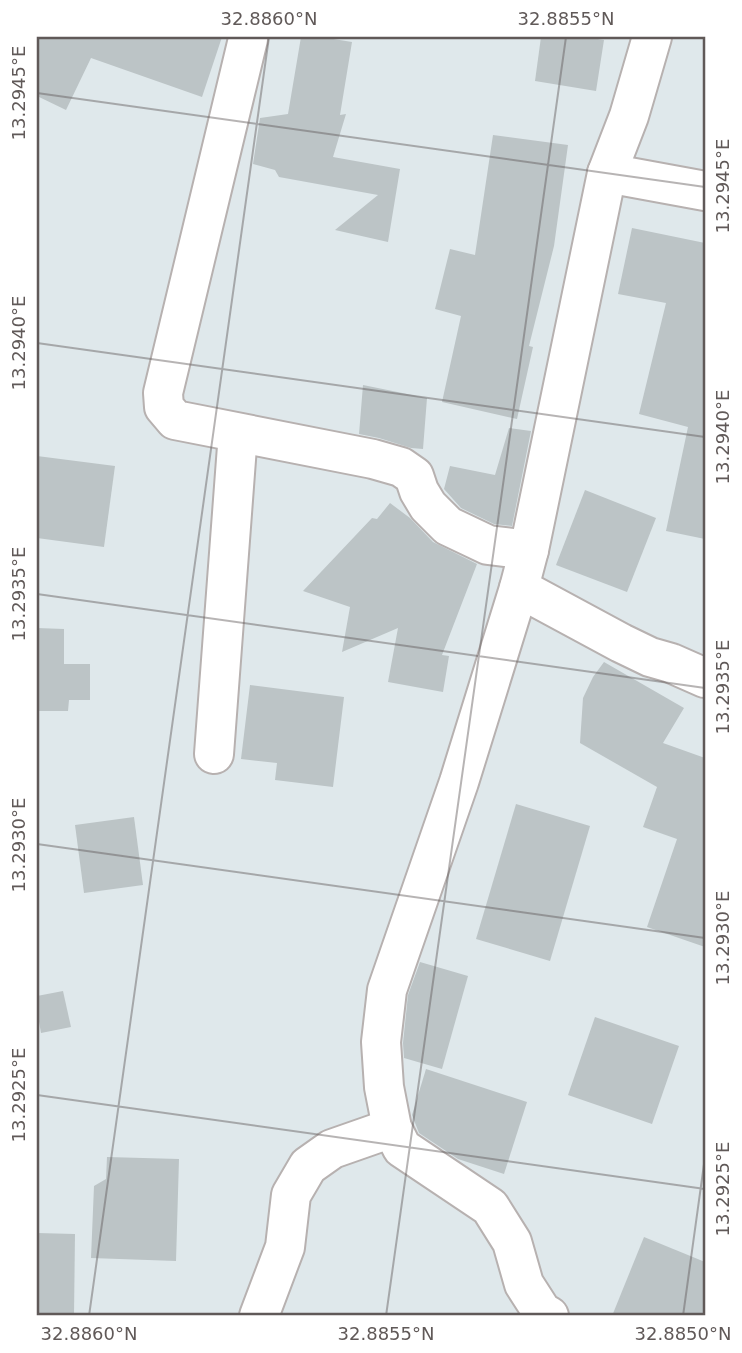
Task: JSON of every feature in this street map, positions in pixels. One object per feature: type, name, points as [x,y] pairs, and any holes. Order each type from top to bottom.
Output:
[{"type":"street","points":[[549,1316],[542,1312],[523,1284],[512,1242],[490,1207],[402,1148],[392,1128],[384,1087],[381,1042],[387,990],[459,782],[519,588],[607,173],[629,116],[652,37]]},
{"type":"street","points":[[248,39],[163,393],[164,407],[175,420],[373,459],[401,467],[414,476],[428,506],[448,526],[488,545],[529,550]]},
{"type":"street","points":[[607,173],[705,191]]},
{"type":"street","points":[[214,754],[238,433]]},
{"type":"street","points":[[519,588],[621,643],[705,678]]},
{"type":"street","points":[[259,1316],[285,1247],[291,1195],[308,1166],[332,1149],[392,1128]]},
{"type":"building","points":[[37,37],[222,37],[202,97],[91,58],[66,110],[37,96]]},
{"type":"building","points":[[301,37],[352,42],[340,115],[346,114],[333,157],[400,169],[388,242],[335,230],[378,195],[279,177],[275,170],[253,164],[260,118],[288,114]]},
{"type":"building","points":[[541,37],[604,40],[596,91],[535,81]]},
{"type":"building","points":[[493,135],[568,145],[554,246],[529,346],[533,347],[517,419],[442,402],[461,316],[435,309],[450,249],[475,255]]},
{"type":"building","points":[[632,228],[705,243],[705,539],[666,531],[688,427],[639,414],[666,303],[618,294]]},
{"type":"building","points":[[363,385],[427,398],[423,449],[359,434]]},
{"type":"building","points":[[509,428],[531,431],[512,526],[494,524],[461,508],[444,489],[450,466],[495,475]]},
{"type":"building","points":[[37,456],[115,466],[104,547],[37,538]]},
{"type":"building","points":[[585,490],[656,518],[627,592],[556,565]]},
{"type":"building","points":[[390,503],[410,518],[433,542],[477,564],[442,655],[449,656],[443,692],[388,682],[398,628],[342,652],[350,607],[303,591],[372,518],[377,519]]},
{"type":"building","points":[[37,628],[64,629],[64,664],[90,664],[90,700],[69,700],[68,711],[37,711]]},
{"type":"building","points":[[604,662],[684,708],[663,743],[705,758],[705,947],[647,927],[677,839],[643,827],[657,787],[580,743],[583,698]]},
{"type":"building","points":[[250,685],[344,697],[333,787],[275,780],[277,763],[241,759]]},
{"type":"building","points":[[516,804],[590,826],[550,961],[476,939]]},
{"type":"building","points":[[134,817],[143,885],[84,893],[75,825]]},
{"type":"building","points":[[420,962],[468,976],[442,1069],[404,1058],[408,995]]},
{"type":"building","points":[[63,991],[71,1027],[41,1033],[37,996]]},
{"type":"building","points":[[595,1017],[679,1046],[652,1124],[568,1095]]},
{"type":"building","points":[[426,1069],[527,1102],[504,1174],[458,1159],[419,1133],[412,1115]]},
{"type":"building","points":[[107,1157],[179,1159],[176,1261],[91,1258],[94,1186],[106,1179]]},
{"type":"building","points":[[37,1233],[75,1234],[74,1316],[37,1316]]},
{"type":"building","points":[[644,1237],[705,1262],[705,1316],[612,1316]]}]
